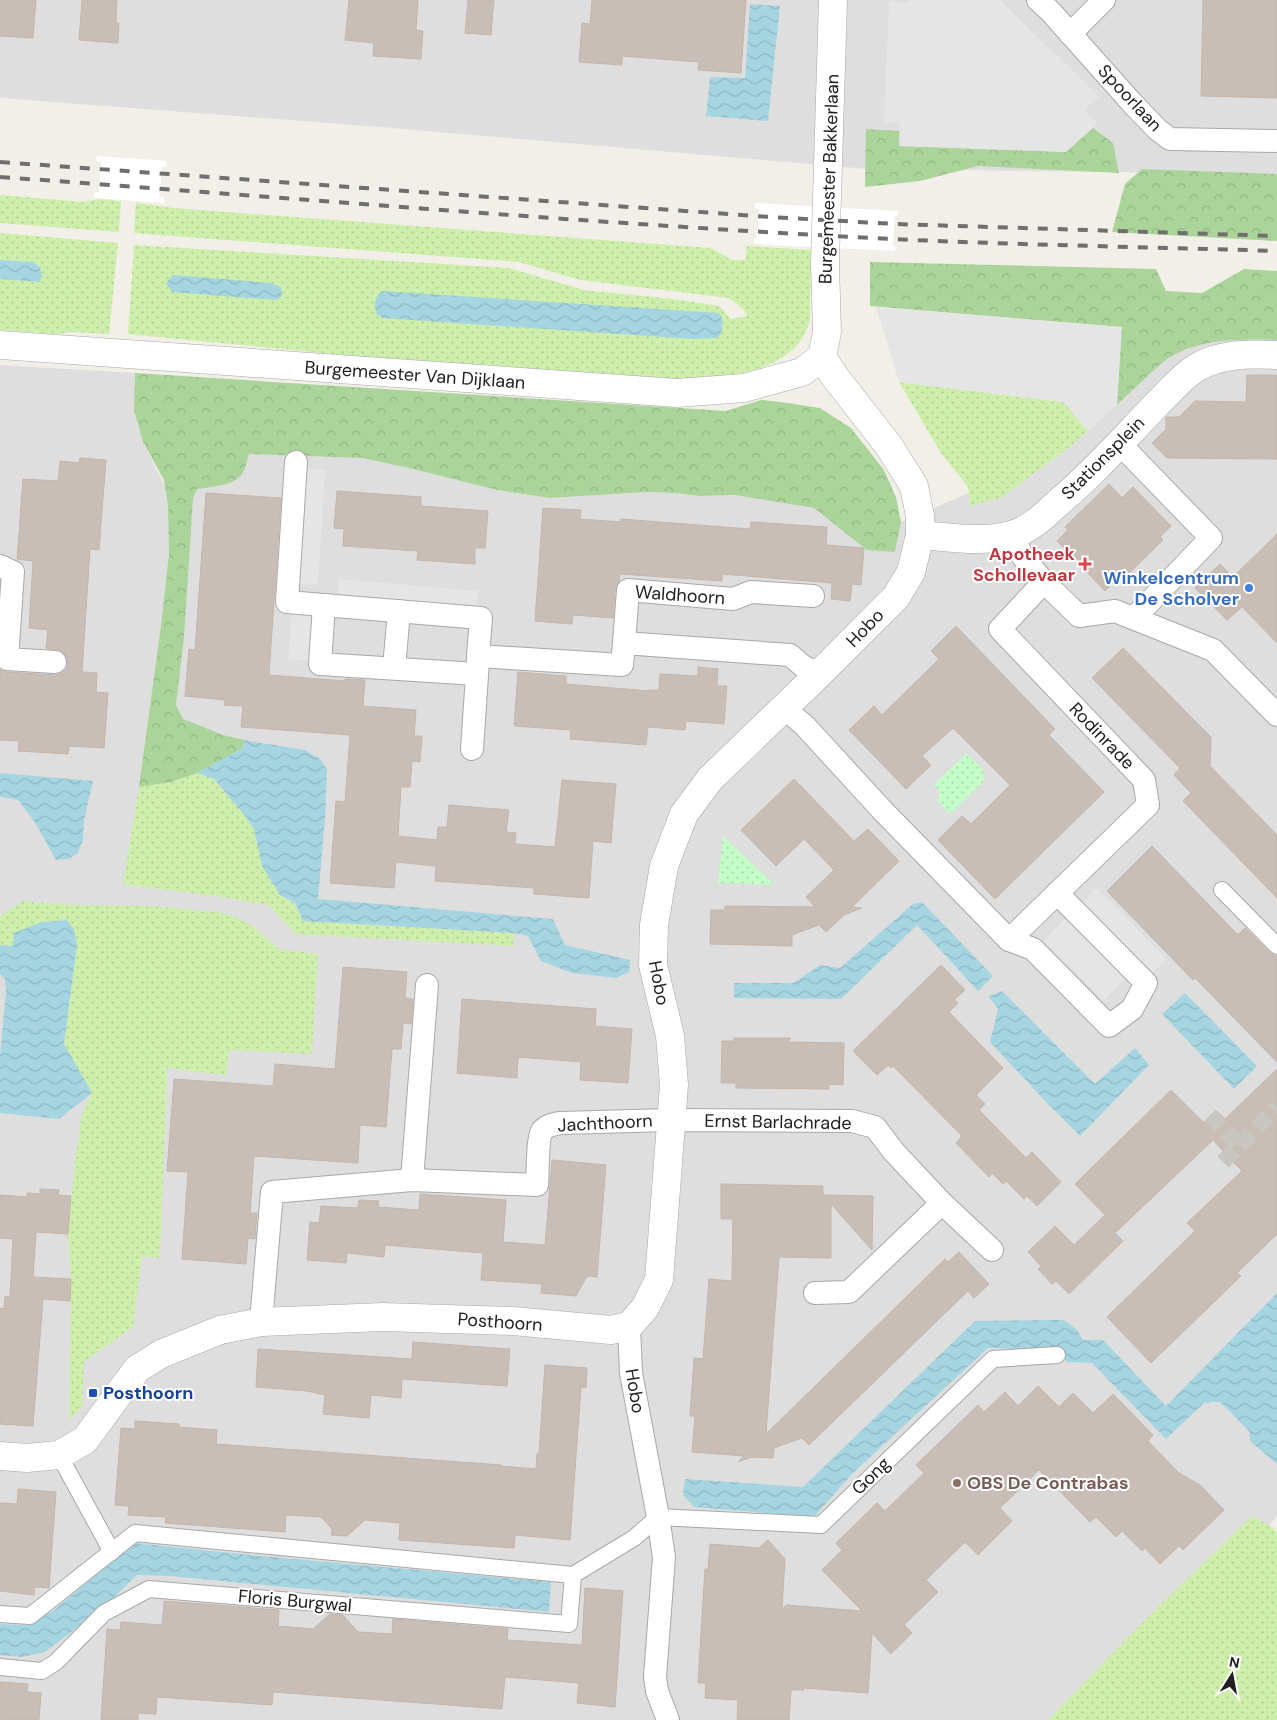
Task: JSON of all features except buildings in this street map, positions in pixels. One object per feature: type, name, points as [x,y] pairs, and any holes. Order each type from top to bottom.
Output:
[{"type":"street","name":"Burgemeester Bakkerlaan","points":[[822,357],[826,332],[825,263],[833,0]]},
{"type":"street","name":"Spoorlaan","points":[[1038,0],[1051,12],[1132,104],[1158,130],[1170,139],[1277,141]]},
{"type":"street","points":[[1070,34],[1104,0]]},
{"type":"street","name":"Burgemeester Van Dijklaan","points":[[0,345],[677,393],[744,388],[802,372],[822,357]]},
{"type":"street","name":"Stationsplein","points":[[920,534],[989,540],[1012,535],[1035,523],[1071,492],[1195,368],[1216,360],[1241,354],[1277,355]]},
{"type":"street","name":"Hobo","points":[[663,1718],[655,1677],[664,1557],[631,1373],[629,1326],[646,1308],[659,1280],[674,1085],[670,1036],[653,966],[654,925],[664,866],[684,814],[710,779],[820,673],[896,596],[911,572],[920,534],[920,516],[914,486],[889,446],[822,357]]},
{"type":"street","points":[[1119,443],[1211,538],[1134,618]]},
{"type":"street","points":[[296,462],[287,602],[481,618],[472,749]]},
{"type":"street","points":[[1012,535],[1023,557],[1044,582],[1079,616],[1115,611],[1213,650],[1277,715]]},
{"type":"street","points":[[0,566],[13,572],[7,659],[55,662]]},
{"type":"street","name":"Rodinrade","points":[[1009,940],[1148,805],[1144,780],[1000,629],[1044,582]]},
{"type":"street","name":"Waldhoorn","points":[[324,606],[320,664],[394,668],[477,665],[622,665],[628,590],[733,599],[752,592],[813,596]]},
{"type":"street","points":[[394,668],[399,611]]},
{"type":"street","points":[[624,643],[790,655],[804,667],[820,673]]},
{"type":"street","points":[[784,708],[805,726],[882,810],[1009,940],[1033,949],[1109,1026],[1132,1009],[1146,983],[1057,893]]},
{"type":"street","points":[[1222,890],[1277,946]]},
{"type":"street","points":[[412,1180],[427,985]]},
{"type":"street","name":"Jachthoorn","points":[[261,1322],[272,1192],[412,1180],[537,1185],[540,1140],[542,1132],[549,1126],[561,1122],[670,1120]]},
{"type":"street","name":"Ernst Barlachrade","points":[[670,1120],[852,1121],[875,1128],[894,1152],[942,1203],[992,1250]]},
{"type":"street","points":[[815,1293],[849,1292],[942,1203]]},
{"type":"street","name":"Posthoorn","points":[[0,1456],[27,1458],[59,1456],[85,1440],[137,1369],[162,1354],[220,1330],[261,1322],[418,1317],[513,1321],[610,1330],[629,1326]]},
{"type":"street","name":"Gong","points":[[658,1517],[821,1525],[993,1359],[1057,1356]]},
{"type":"street","points":[[59,1456],[112,1552]]},
{"type":"street","points":[[0,1614],[30,1616],[135,1533],[573,1574],[634,1538],[658,1517]]},
{"type":"street","name":"Floris Burgwal","points":[[0,1667],[42,1671],[56,1662],[104,1613],[149,1589],[569,1624],[573,1574]]},
{"type":"shaded area","points":[[0,0],[1277,0],[1277,174],[867,169],[381,127],[0,98]]},
{"type":"shaded area","points":[[908,0],[1000,0],[1099,97],[1084,110],[1098,123],[1066,152],[899,146],[900,123],[884,122],[889,2],[908,2]]},
{"type":"shaded area","points":[[876,307],[1122,327],[1117,405],[1088,431],[1063,402],[899,382]]},
{"type":"shaded area","points":[[1277,325],[1277,1517],[1069,1720],[0,1720],[0,365],[135,373],[134,410],[143,442],[165,486],[193,498],[197,489],[221,486],[244,472],[249,454],[362,458],[497,490],[550,498],[647,492],[700,496],[735,495],[814,508],[826,518],[895,552],[901,522],[995,482],[1189,326]]},
{"type":"shaded area","points":[[306,468],[325,470],[318,585],[298,584]]},
{"type":"shaded area","points":[[339,579],[478,591],[477,608],[337,597]]},
{"type":"shaded area","points":[[292,614],[311,616],[308,661],[288,659]]},
{"type":"shaded area","points":[[1097,888],[1167,959],[1138,986],[1128,977],[1103,1001],[1043,940]]},
{"type":"green space","points":[[1093,128],[1113,143],[1119,173],[978,166],[920,181],[865,187],[866,129],[900,131],[899,146],[1066,152]]},
{"type":"green space","points":[[1142,169],[1277,174],[1277,241],[1112,232],[1125,184]]},
{"type":"green space","points":[[0,195],[84,202],[98,199],[121,201],[119,232],[0,223]]},
{"type":"green space","points":[[136,203],[173,208],[711,248],[732,260],[745,260],[747,246],[811,250],[810,319],[801,340],[786,355],[766,366],[744,372],[695,378],[651,378],[373,358],[128,334],[134,245],[509,268],[584,290],[673,299],[719,306],[731,319],[747,316],[744,310],[729,298],[580,280],[519,262],[134,233]]},
{"type":"green space","points":[[0,233],[118,243],[109,334],[70,332],[60,334],[0,330],[0,279],[39,282],[33,262],[0,260]]},
{"type":"green space","points":[[870,262],[1156,269],[1166,291],[1202,293],[1244,269],[1277,271],[1277,340],[1233,340],[1202,344],[1188,349],[1162,363],[1117,405],[1121,327],[870,306]]},
{"type":"green space","points":[[135,373],[726,411],[761,400],[820,408],[851,428],[884,470],[896,497],[901,522],[895,552],[867,550],[814,508],[735,495],[700,496],[647,492],[550,498],[497,490],[362,458],[249,454],[245,470],[238,478],[221,485],[197,489],[193,498],[184,637],[176,705],[183,719],[223,735],[244,740],[243,748],[197,773],[171,782],[139,787],[169,554],[168,505],[164,480],[143,442],[134,410]]},
{"type":"green space","points":[[899,382],[1064,402],[1088,431],[1071,446],[1002,497],[970,506],[968,487],[941,453]]},
{"type":"green space","points":[[967,753],[984,771],[983,782],[950,814],[937,800],[940,791],[934,785]]},
{"type":"green space","points":[[197,773],[214,779],[242,812],[254,829],[262,866],[280,895],[294,903],[303,921],[514,933],[513,946],[296,934],[268,905],[123,884],[139,787],[171,782]]},
{"type":"green space","points":[[723,836],[775,885],[718,883]]},
{"type":"green space","points":[[23,901],[72,905],[149,906],[218,912],[236,917],[255,928],[279,949],[318,954],[312,1054],[229,1050],[226,1075],[167,1068],[160,1258],[142,1256],[133,1327],[84,1362],[82,1407],[69,1420],[71,1279],[68,1234],[82,1114],[92,1093],[64,1044],[77,945],[67,920],[42,922],[14,933],[14,946],[0,945],[0,916]]},
{"type":"green space","points":[[1252,1516],[1272,1527],[1277,1532],[1277,1720],[1048,1720],[1143,1622]]},
{"type":"water","points":[[750,4],[780,6],[768,121],[706,116],[710,77],[745,78]]},
{"type":"water","points":[[0,260],[33,262],[40,267],[42,277],[39,282],[0,279]]},
{"type":"water","points":[[173,275],[270,283],[281,287],[282,296],[276,300],[172,292],[166,283]]},
{"type":"water","points":[[382,291],[719,313],[723,321],[721,334],[716,338],[693,339],[382,318],[377,314],[375,305],[376,299]]},
{"type":"water","points":[[244,740],[305,750],[320,759],[327,769],[318,899],[553,919],[565,945],[630,960],[629,972],[616,978],[572,973],[541,961],[528,936],[514,933],[303,921],[295,903],[280,895],[262,866],[254,829],[242,812],[214,779],[197,773],[243,748]]},
{"type":"water","points":[[0,773],[93,781],[84,821],[83,840],[78,853],[69,859],[56,860],[34,821],[18,800],[0,797]]},
{"type":"water","points":[[922,902],[993,976],[978,991],[917,925],[841,999],[734,998],[734,983],[793,983],[820,965],[840,968],[913,904]]},
{"type":"water","points":[[67,920],[74,930],[77,945],[64,1044],[92,1093],[59,1119],[0,1113],[0,1056],[6,991],[5,979],[0,974],[0,945],[13,946],[14,933],[42,922]]},
{"type":"water","points":[[1002,991],[1095,1084],[1135,1048],[1149,1065],[1080,1136],[990,1042],[998,1009],[988,996]]},
{"type":"water","points":[[1185,993],[1257,1066],[1234,1089],[1162,1014]]},
{"type":"water","points":[[1277,1293],[1277,1464],[1250,1441],[1249,1431],[1220,1402],[1210,1402],[1208,1404],[1205,1402],[1166,1439],[1092,1363],[1067,1362],[1054,1350],[988,1348],[853,1473],[814,1517],[694,1507],[683,1495],[685,1479],[803,1487],[975,1321],[1064,1320],[1077,1330],[1083,1340],[1103,1340],[1166,1406]]},
{"type":"water","points":[[134,1543],[551,1582],[549,1612],[170,1576],[137,1575],[104,1607],[45,1652],[22,1657],[0,1655],[0,1624],[25,1625],[53,1611]]},
{"type":"pier","points":[[97,156],[167,161],[167,166],[162,167],[159,197],[164,197],[164,203],[94,198],[94,192],[99,192],[101,162],[96,161]]},
{"type":"pier","points":[[755,203],[898,211],[894,224],[893,246],[896,247],[895,251],[754,244],[754,239],[757,238],[759,209],[755,209]]},
{"type":"tunnel","points":[[1223,1162],[1277,1107]]},
{"type":"tunnel","points":[[1210,1115],[1239,1145]]},
{"type":"railway","points":[[0,162],[770,217],[895,224],[1277,236]]},
{"type":"railway","points":[[0,177],[780,233],[988,243],[1277,251]]},
{"type":"place","name":"Apotheek Schollevaar","points":[[1085,564]]},
{"type":"place","name":"Winkelcentrum De Scholver","points":[[1249,588]]},
{"type":"place","name":"Posthoorn","points":[[93,1393]]},
{"type":"place","name":"OBS De Contrabas","points":[[957,1483]]}]
